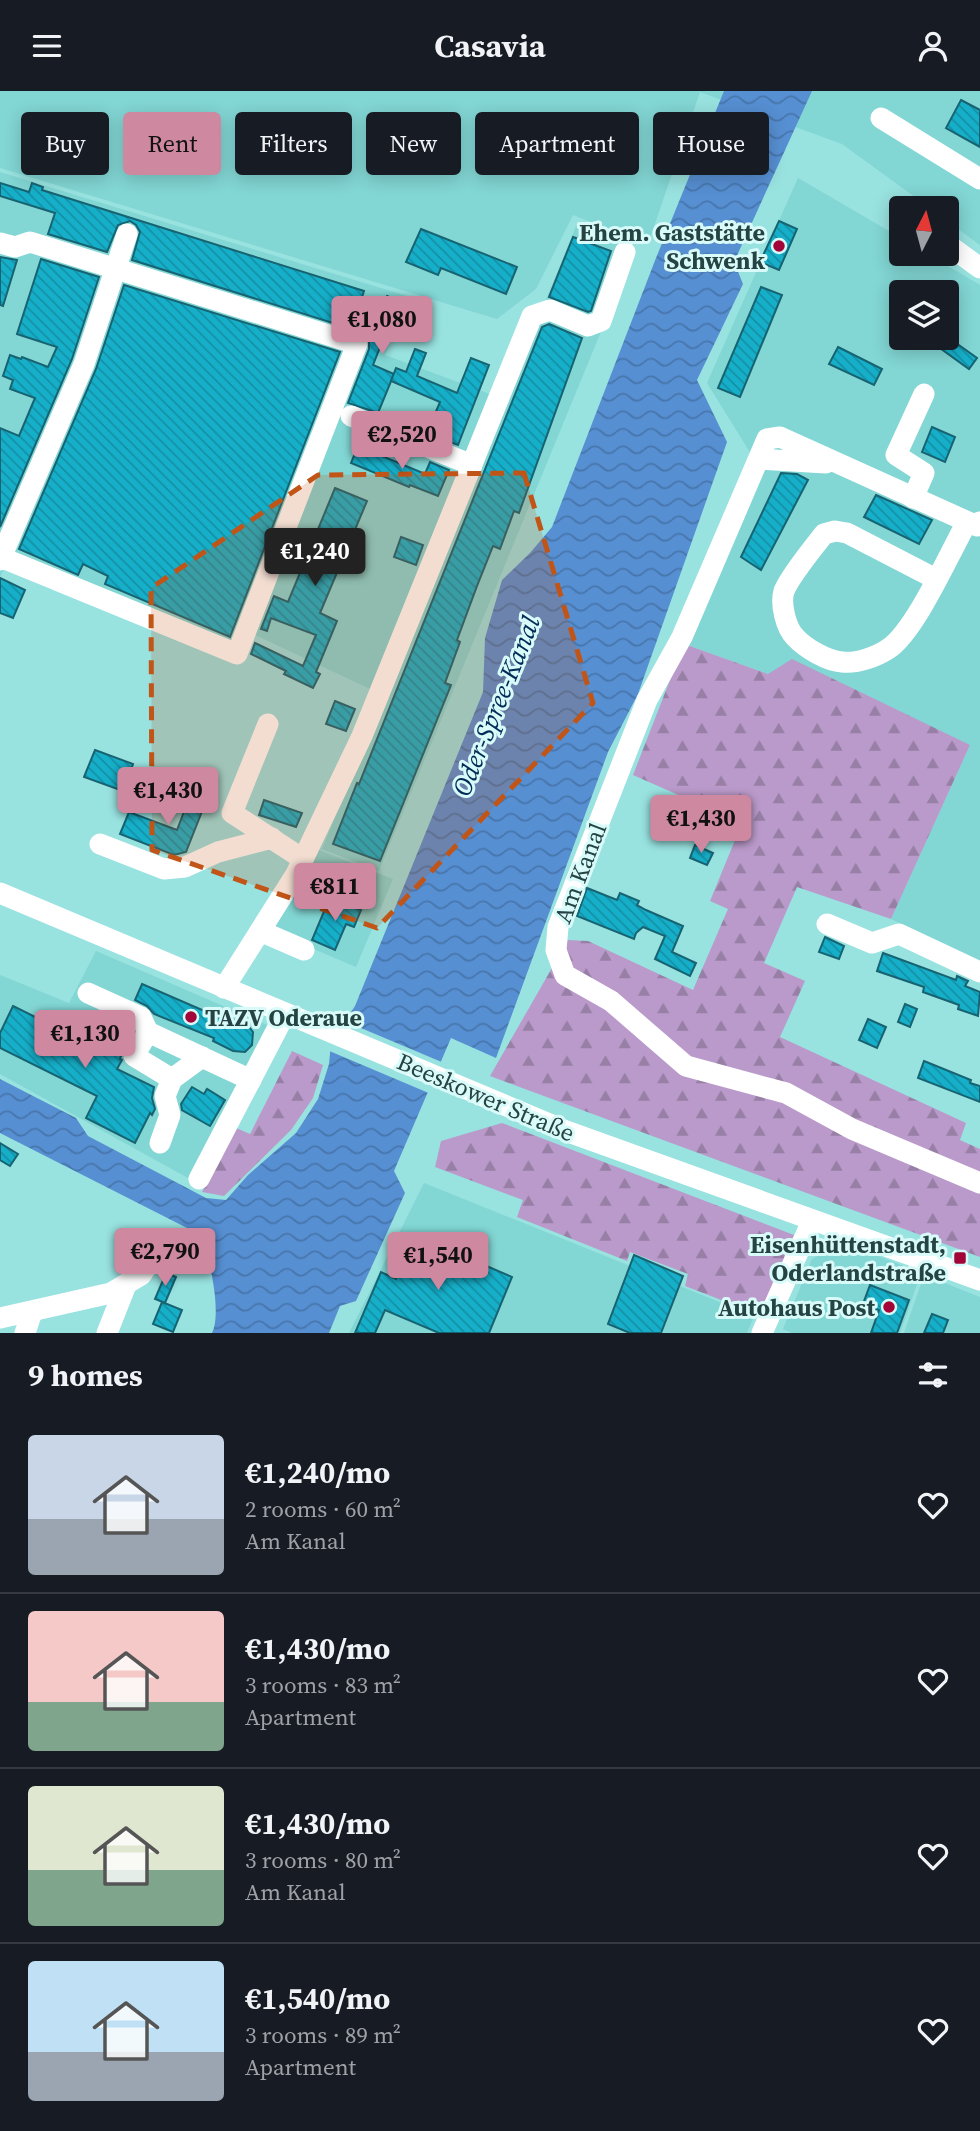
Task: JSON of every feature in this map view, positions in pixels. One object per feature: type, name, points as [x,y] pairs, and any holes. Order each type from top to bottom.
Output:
[{"type":"street","points":[[881,118],[980,179]]},
{"type":"street","points":[[0,243],[15,247],[30,242],[116,269],[357,344],[237,654],[0,558],[84,364],[116,269],[127,233]]},
{"type":"street","points":[[224,988],[303,859],[362,736],[532,316],[550,310],[588,326],[601,321],[625,252]]},
{"type":"street","points":[[959,253],[980,268]]},
{"type":"street","points":[[913,498],[924,473],[896,455],[924,394]]},
{"type":"street","points":[[351,416],[472,465]]},
{"type":"street","name":"Am Kanal","points":[[974,522],[913,498],[780,437],[767,439],[682,636],[648,700],[558,927],[556,950],[565,975],[611,1001],[686,1066],[786,1093],[852,1129],[980,1183]]},
{"type":"street","points":[[936,579],[847,533],[835,531],[824,534],[789,584],[784,592],[783,610],[793,636],[818,654],[841,662],[865,659],[889,649],[911,624],[936,579],[974,522]]},
{"type":"street","points":[[268,724],[232,813],[303,859]]},
{"type":"street","points":[[100,844],[164,869],[186,867],[218,852],[272,838]]},
{"type":"street","name":"Beeskower Straße","points":[[0,893],[566,1131],[980,1280]]},
{"type":"street","points":[[827,924],[872,943],[899,934],[980,972]]},
{"type":"street","points":[[260,931],[304,950]]},
{"type":"street","points":[[88,993],[141,1017],[148,1032],[251,1080]]},
{"type":"street","points":[[199,1179],[285,1014]]},
{"type":"street","points":[[148,1032],[134,1056],[172,1079]]},
{"type":"street","points":[[160,1143],[170,1115],[165,1096],[172,1079],[202,1057]]},
{"type":"street","points":[[762,1333],[812,1221]]},
{"type":"street","points":[[0,1318],[111,1293],[141,1275],[161,1246]]},
{"type":"street","points":[[107,1333],[126,1285]]},
{"type":"street","points":[[25,1333],[32,1312]]},
{"type":"highlighted area","points":[[524,473],[593,703],[377,928],[152,850],[151,588],[318,475]]},
{"type":"shaded area","points":[[0,91],[980,91],[980,245],[959,230],[959,196],[914,196],[842,144],[769,117],[769,112],[755,112],[700,92],[693,112],[653,112],[653,175],[672,175],[648,244],[573,215],[536,289],[497,319],[23,175],[109,175],[109,112],[21,112],[21,174],[0,168]]},
{"type":"shaded area","points":[[0,172],[407,296],[385,355],[490,394],[370,689],[251,633],[239,661],[55,584],[52,590],[4,569],[0,577]]},
{"type":"shaded area","points":[[798,178],[889,231],[889,266],[948,266],[980,285],[980,963],[891,919],[970,745],[684,644],[761,470],[707,383]]},
{"type":"shaded area","points":[[577,224],[635,249],[379,871],[322,849]]},
{"type":"shaded area","points":[[316,849],[393,879],[356,967],[269,930]]},
{"type":"shaded area","points":[[96,951],[267,1025],[188,1178],[0,1074],[0,975],[69,1003]]},
{"type":"shaded area","points":[[424,1183],[754,1316],[747,1333],[349,1333]]},
{"type":"shaded area","points":[[853,1246],[921,1273],[900,1333],[792,1333],[783,1329],[812,1259],[830,1249]]},
{"type":"shaded area","points":[[924,1275],[980,1297],[980,1333],[904,1333]]},
{"type":"green space","points":[[684,644],[768,674],[792,659],[970,745],[891,919],[797,887],[764,963],[805,981],[780,1037],[966,1123],[960,1140],[980,1149],[980,1257],[490,1076],[568,940],[588,941],[693,990],[728,909],[710,901],[742,823],[633,775]]},
{"type":"green space","points":[[292,1051],[323,1065],[313,1098],[291,1130],[224,1196],[202,1192],[234,1127],[250,1134]]},
{"type":"green space","points":[[502,1123],[794,1235],[760,1315],[685,1286],[688,1274],[630,1252],[627,1261],[517,1217],[523,1200],[435,1167],[441,1141]]},
{"type":"water","name":"Oder-Spree-Kanal","points":[[724,91],[812,91],[734,262],[743,284],[697,380],[727,442],[638,694],[608,752],[496,1058],[451,1038],[394,1171],[405,1193],[356,1301],[340,1306],[329,1333],[212,1333],[216,1303],[210,1267],[200,1241],[191,1230],[0,1133],[0,1079],[76,1118],[88,1136],[206,1198],[226,1200],[248,1175],[296,1133],[318,1099],[329,1064],[331,1043],[355,1006],[483,692],[485,638],[502,580],[552,527],[690,175],[769,175],[769,112],[715,112]]},
{"type":"pier","points":[[342,1020],[444,1063],[431,1094],[327,1050],[328,1042]]},
{"type":"building","points":[[961,100],[980,110],[980,147],[946,128]]},
{"type":"building","points":[[0,183],[29,192],[32,183],[43,187],[42,190],[364,291],[352,329],[132,260],[140,232],[130,221],[118,225],[107,252],[48,234],[55,213],[0,196]]},
{"type":"building","name":"Ehem. Gaststätte Schwenk","points":[[779,221],[797,229],[779,270],[760,262]]},
{"type":"building","points":[[421,229],[517,267],[506,294],[441,268],[438,275],[406,262]]},
{"type":"building","points":[[573,237],[611,251],[591,311],[588,312],[549,297]]},
{"type":"building","points":[[0,257],[17,260],[3,306],[0,305]]},
{"type":"building","points":[[41,259],[99,277],[72,359],[0,527],[0,428],[19,436],[35,398],[10,389],[13,380],[3,376],[10,355],[48,367],[57,347],[17,334]]},
{"type":"building","points":[[124,285],[340,352],[230,637],[105,584],[108,576],[83,564],[78,575],[19,549],[96,369]]},
{"type":"building","points":[[761,287],[782,295],[740,397],[718,388]]},
{"type":"building","points":[[387,296],[399,301],[397,306],[423,315],[418,335],[389,325],[373,365],[394,374],[378,413],[348,403]]},
{"type":"building","points":[[549,324],[582,338],[519,513],[514,511],[500,549],[493,546],[477,586],[445,683],[451,685],[380,861],[333,844],[542,327]]},
{"type":"building","points":[[959,345],[977,358],[969,369],[943,350],[959,350]]},
{"type":"building","points":[[838,347],[882,369],[874,385],[829,364]]},
{"type":"building","points":[[415,349],[426,353],[417,376],[457,393],[471,358],[489,365],[458,445],[427,433],[440,402],[391,381],[396,368],[406,372]]},
{"type":"building","points":[[932,427],[955,437],[945,462],[922,452]]},
{"type":"building","points":[[358,446],[425,474],[430,462],[449,470],[438,496],[351,463]]},
{"type":"building","points":[[781,473],[797,474],[808,480],[761,570],[741,557]]},
{"type":"building","points":[[335,488],[367,501],[320,613],[337,621],[316,672],[320,674],[313,688],[251,654],[255,643],[303,666],[316,635],[271,618],[267,631],[261,629],[274,596],[288,602]]},
{"type":"building","points":[[876,495],[932,520],[919,544],[864,517]]},
{"type":"building","points":[[401,537],[423,545],[416,565],[394,557]]},
{"type":"building","points":[[0,578],[25,590],[13,618],[0,613]]},
{"type":"building","points":[[335,701],[355,709],[346,731],[326,724]]},
{"type":"building","points":[[95,750],[133,764],[123,791],[84,777]]},
{"type":"building","points":[[194,785],[210,791],[186,852],[174,855],[120,834],[129,812],[177,830]]},
{"type":"building","points":[[264,800],[302,813],[296,827],[259,815]]},
{"type":"building","points":[[670,802],[693,813],[681,839],[657,829]]},
{"type":"building","points":[[695,845],[713,853],[707,865],[690,858]]},
{"type":"building","points":[[587,888],[617,900],[620,893],[639,901],[637,905],[646,910],[683,926],[672,952],[696,963],[690,976],[655,959],[665,936],[643,927],[634,939],[577,916]]},
{"type":"building","points":[[330,897],[361,910],[354,927],[346,924],[335,950],[312,940]]},
{"type":"building","points":[[825,937],[844,946],[839,959],[819,952]]},
{"type":"building","points":[[883,953],[956,980],[957,976],[968,981],[965,986],[980,992],[978,1016],[958,1009],[959,1005],[923,992],[924,987],[877,971]]},
{"type":"building","name":"TAZV Oderaue","points":[[142,984],[223,1019],[225,1016],[245,1022],[253,1032],[252,1045],[245,1052],[233,1051],[213,1041],[214,1038],[154,1014],[147,1006],[135,1000]]},
{"type":"building","points":[[905,1004],[917,1009],[910,1027],[898,1022]]},
{"type":"building","points":[[13,1006],[102,1050],[117,1020],[131,1027],[133,1031],[123,1049],[122,1060],[117,1069],[154,1087],[152,1098],[155,1109],[152,1115],[150,1113],[135,1143],[86,1118],[97,1096],[0,1048],[0,1033]]},
{"type":"building","points":[[868,1019],[886,1027],[877,1048],[859,1040]]},
{"type":"building","points":[[924,1061],[980,1086],[980,1102],[918,1078]]},
{"type":"building","points":[[192,1087],[204,1094],[207,1089],[225,1100],[210,1126],[182,1110],[181,1104]]},
{"type":"building","points":[[0,1143],[18,1154],[10,1166],[0,1160]]},
{"type":"building","points":[[415,1235],[512,1277],[489,1333],[439,1333],[385,1310],[375,1333],[355,1333],[381,1272],[396,1279]]},
{"type":"building","points":[[634,1255],[683,1276],[661,1333],[630,1333],[608,1324]]},
{"type":"building","points":[[166,1273],[176,1277],[165,1303],[155,1299]]},
{"type":"building","name":"Autohaus Post","points":[[870,1285],[909,1300],[897,1333],[871,1333],[879,1310],[863,1304]]},
{"type":"building","points":[[162,1302],[182,1310],[173,1332],[153,1324]]},
{"type":"building","points":[[932,1314],[948,1320],[943,1333],[924,1333]]},
{"type":"place","name":"Ehem. Gaststätte Schwenk","points":[[779,246]]},
{"type":"place","name":"TAZV Oderaue","points":[[191,1017]]},
{"type":"place","name":"Eisenhüttenstadt, Oderlandstraße","points":[[960,1258]]},
{"type":"place","name":"Autohaus Post","points":[[889,1307]]}]
